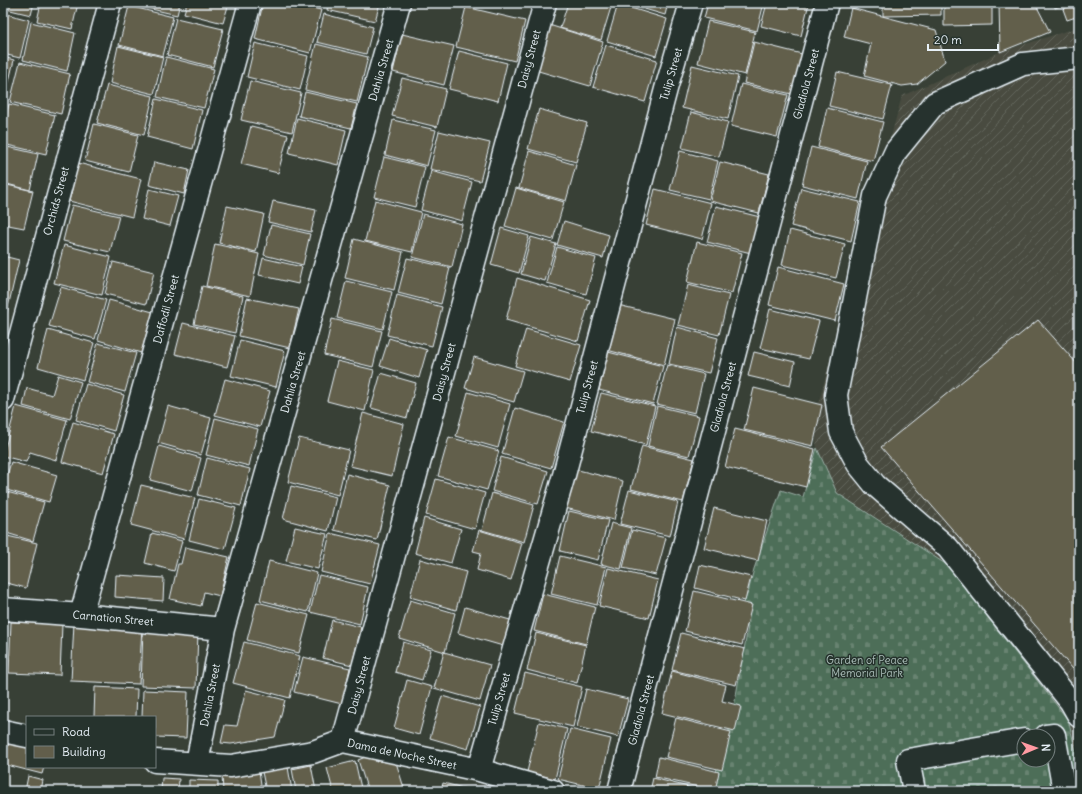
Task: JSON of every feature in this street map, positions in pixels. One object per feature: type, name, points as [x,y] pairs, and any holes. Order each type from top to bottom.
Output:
[{"type":"street","name":"Orchids Street","points":[[3,400],[110,3]]},
{"type":"street","name":"Daffodil Street","points":[[81,615],[250,3]]},
{"type":"street","name":"Dahlia Street","points":[[197,764],[224,629],[399,3]]},
{"type":"street","name":"Daisy Street","points":[[343,741],[545,3]]},
{"type":"street","name":"Tulip Street","points":[[479,770],[564,475],[666,88],[691,3]]},
{"type":"street","name":"Gladiola Street","points":[[619,791],[827,3]]},
{"type":"street","points":[[1079,58],[1023,64],[935,103],[896,151],[875,196],[836,395],[841,432],[858,464],[874,485],[948,548],[1071,702],[1079,716]]},
{"type":"street","name":"Carnation Street","points":[[3,609],[224,629]]},
{"type":"street","points":[[3,731],[26,736]]},
{"type":"street","name":"Dama de Noche Street","points":[[156,761],[230,766],[312,752],[343,741],[479,770],[553,791]]},
{"type":"street","points":[[914,791],[908,760],[1016,741]]},
{"type":"street","points":[[1056,746],[1064,791]]},
{"type":"shaded area","points":[[1079,27],[1079,763],[1068,720],[947,565],[837,493],[817,448],[813,423],[902,96],[1000,52]]},
{"type":"green space","name":"Garden of Peace Memorial Park","points":[[817,448],[837,493],[947,565],[1068,720],[1079,763],[1079,791],[710,791],[731,724],[748,627],[736,623],[748,592],[754,569],[781,490],[803,497]]},
{"type":"building","points":[[7,3],[34,3],[31,15],[6,9]]},
{"type":"building","points":[[41,3],[78,3],[72,29],[37,21]]},
{"type":"building","points":[[130,3],[180,3],[177,15]]},
{"type":"building","points":[[187,3],[229,3],[223,23],[184,13]]},
{"type":"building","points":[[263,3],[291,3],[321,10],[310,53],[255,39]]},
{"type":"building","points":[[303,3],[322,3],[321,7]]},
{"type":"building","points":[[328,3],[380,3],[375,21],[327,10]]},
{"type":"building","points":[[568,3],[612,4],[601,40],[560,28]]},
{"type":"building","points":[[621,3],[641,3],[640,8]]},
{"type":"building","points":[[642,3],[668,3],[665,15],[641,8]]},
{"type":"building","points":[[708,3],[764,3],[757,31],[704,18]]},
{"type":"building","points":[[767,3],[809,3],[801,36],[761,26]]},
{"type":"building","points":[[883,3],[941,3],[941,15],[883,16]]},
{"type":"building","points":[[944,3],[992,3],[992,25],[944,26]]},
{"type":"building","points":[[999,3],[1035,3],[1050,32],[1000,52]]},
{"type":"building","points":[[1054,3],[1070,3],[1055,8]]},
{"type":"building","points":[[1079,3],[1079,16],[1067,20],[1063,9]]},
{"type":"building","points":[[618,4],[667,19],[656,56],[607,41]]},
{"type":"building","points":[[129,6],[173,17],[163,56],[119,45]]},
{"type":"building","points":[[466,7],[525,21],[515,61],[456,47]]},
{"type":"building","points":[[851,8],[936,30],[945,61],[917,84],[902,86],[864,76],[871,44],[844,37]]},
{"type":"building","points":[[3,13],[29,20],[20,58],[3,54]]},
{"type":"building","points":[[324,14],[373,27],[366,54],[317,42]]},
{"type":"building","points":[[176,18],[223,29],[213,67],[167,55]]},
{"type":"building","points":[[708,21],[755,32],[745,75],[698,63]]},
{"type":"building","points":[[31,22],[75,33],[67,71],[23,60]]},
{"type":"building","points":[[549,25],[603,42],[590,86],[535,70]]},
{"type":"building","points":[[402,34],[454,46],[444,85],[393,72]]},
{"type":"building","points":[[754,42],[802,54],[792,94],[744,83]]},
{"type":"building","points":[[255,43],[308,56],[300,90],[247,77]]},
{"type":"building","points":[[316,44],[368,57],[357,102],[305,90]]},
{"type":"building","points":[[606,45],[657,60],[645,102],[593,87]]},
{"type":"building","points":[[118,46],[163,57],[154,94],[110,83]]},
{"type":"building","points":[[459,51],[507,63],[498,101],[449,89]]},
{"type":"building","points":[[3,57],[14,60],[5,98],[3,97]]},
{"type":"building","points":[[166,57],[214,69],[204,108],[157,97]]},
{"type":"building","points":[[20,62],[70,74],[61,114],[10,102]]},
{"type":"building","points":[[692,65],[738,76],[728,119],[682,108]]},
{"type":"building","points":[[837,72],[892,85],[883,119],[829,106]]},
{"type":"building","points":[[402,78],[446,89],[437,127],[392,116]]},
{"type":"building","points":[[250,81],[301,93],[292,132],[241,120]]},
{"type":"building","points":[[741,84],[788,95],[777,137],[731,126]]},
{"type":"building","points":[[107,85],[153,96],[144,135],[97,123]]},
{"type":"building","points":[[305,92],[357,104],[351,128],[299,116]]},
{"type":"building","points":[[156,99],[202,110],[193,149],[147,137]]},
{"type":"building","points":[[9,104],[55,115],[46,154],[3,144],[3,129]]},
{"type":"building","points":[[827,108],[883,122],[873,161],[818,147]]},
{"type":"building","points":[[539,109],[587,123],[576,162],[528,149]]},
{"type":"building","points":[[691,112],[728,122],[719,157],[682,148]]},
{"type":"building","points":[[297,118],[346,130],[338,165],[289,153]]},
{"type":"building","points":[[393,120],[436,130],[427,166],[385,155]]},
{"type":"building","points":[[94,124],[138,135],[129,172],[85,161]]},
{"type":"building","points":[[251,126],[288,135],[278,173],[241,164]]},
{"type":"building","points":[[439,131],[490,143],[480,181],[430,169]]},
{"type":"building","points":[[3,146],[38,154],[30,190],[3,183]]},
{"type":"building","points":[[811,147],[867,161],[858,199],[802,185]]},
{"type":"building","points":[[529,151],[576,165],[566,201],[519,188]]},
{"type":"building","points":[[680,151],[718,161],[709,199],[670,190]]},
{"type":"building","points":[[384,157],[425,167],[415,207],[374,197]]},
{"type":"building","points":[[154,162],[189,170],[184,194],[149,185]]},
{"type":"building","points":[[720,162],[769,174],[759,213],[710,201]]},
{"type":"building","points":[[78,163],[141,179],[132,217],[69,201]]},
{"type":"building","points":[[431,171],[472,182],[462,221],[421,210]]},
{"type":"building","points":[[3,184],[33,191],[24,228],[3,224]]},
{"type":"building","points":[[516,188],[564,202],[553,240],[505,226]]},
{"type":"building","points":[[801,188],[860,202],[851,241],[791,226]]},
{"type":"building","points":[[149,189],[178,196],[170,226],[142,219]]},
{"type":"building","points":[[655,189],[711,203],[702,239],[646,225]]},
{"type":"building","points":[[375,200],[421,212],[412,252],[365,241]]},
{"type":"building","points":[[273,201],[316,210],[311,232],[268,222]]},
{"type":"building","points":[[72,205],[119,216],[110,252],[63,241]]},
{"type":"building","points":[[227,206],[264,214],[256,252],[219,243]]},
{"type":"building","points":[[716,206],[760,217],[751,253],[707,242]]},
{"type":"building","points":[[423,214],[462,224],[452,267],[412,257]]},
{"type":"building","points":[[564,221],[609,235],[603,258],[557,245]]},
{"type":"building","points":[[271,225],[310,234],[303,265],[264,255]]},
{"type":"building","points":[[501,228],[529,236],[519,273],[491,265]]},
{"type":"building","points":[[790,230],[845,244],[836,278],[782,265]]},
{"type":"building","points":[[531,237],[556,244],[545,281],[521,274]]},
{"type":"building","points":[[354,239],[403,252],[394,290],[345,278]]},
{"type":"building","points":[[697,242],[742,253],[732,293],[687,282]]},
{"type":"building","points":[[215,244],[259,254],[250,296],[206,286]]},
{"type":"building","points":[[64,245],[111,257],[102,295],[54,283]]},
{"type":"building","points":[[557,247],[596,258],[586,294],[547,283]]},
{"type":"building","points":[[3,256],[19,260],[6,316],[3,315]]},
{"type":"building","points":[[263,258],[302,267],[298,284],[259,275]]},
{"type":"building","points":[[407,258],[450,268],[441,304],[398,293]]},
{"type":"building","points":[[113,262],[154,272],[146,304],[105,294]]},
{"type":"building","points":[[778,267],[844,284],[835,321],[769,305]]},
{"type":"building","points":[[517,278],[590,300],[578,341],[506,320]]},
{"type":"building","points":[[346,281],[392,292],[383,329],[337,318]]},
{"type":"building","points":[[688,285],[729,295],[719,335],[678,325]]},
{"type":"building","points":[[202,286],[243,296],[235,333],[194,324]]},
{"type":"building","points":[[61,287],[106,300],[95,339],[49,326]]},
{"type":"building","points":[[397,295],[442,307],[432,346],[387,335]]},
{"type":"building","points":[[247,298],[299,309],[290,348],[239,336]]},
{"type":"building","points":[[109,300],[153,312],[141,353],[98,340]]},
{"type":"building","points":[[618,305],[675,319],[664,365],[607,350]]},
{"type":"building","points":[[770,309],[819,321],[809,359],[760,348]]},
{"type":"building","points":[[332,319],[382,331],[373,367],[324,355]]},
{"type":"building","points":[[1038,320],[1079,366],[1079,676],[881,447]]},
{"type":"building","points":[[183,323],[235,336],[227,367],[175,354]]},
{"type":"building","points":[[677,327],[718,338],[709,373],[669,364]]},
{"type":"building","points":[[526,329],[581,345],[570,382],[515,366]]},
{"type":"building","points":[[48,330],[94,343],[83,380],[38,367]]},
{"type":"building","points":[[389,338],[427,350],[419,378],[380,366]]},
{"type":"building","points":[[240,340],[285,351],[276,387],[231,376]]},
{"type":"building","points":[[98,343],[136,353],[125,392],[87,382]]},
{"type":"building","points":[[608,352],[663,366],[653,404],[599,390]]},
{"type":"building","points":[[754,352],[795,362],[790,386],[748,376]]},
{"type":"building","points":[[474,357],[523,371],[514,402],[465,388]]},
{"type":"building","points":[[337,361],[374,370],[365,411],[327,401]]},
{"type":"building","points":[[667,365],[704,374],[695,413],[657,404]]},
{"type":"building","points":[[381,373],[416,383],[407,418],[371,408]]},
{"type":"building","points":[[58,375],[81,382],[70,419],[23,406],[27,388],[52,395]]},
{"type":"building","points":[[225,379],[270,391],[260,427],[215,415]]},
{"type":"building","points":[[86,384],[124,395],[114,431],[76,420]]},
{"type":"building","points":[[754,388],[822,405],[813,446],[744,430]]},
{"type":"building","points":[[468,392],[510,404],[498,448],[456,436]]},
{"type":"building","points":[[601,393],[655,406],[646,445],[591,431]]},
{"type":"building","points":[[16,406],[67,420],[56,460],[30,452],[26,462],[3,456]]},
{"type":"building","points":[[168,406],[211,418],[201,455],[158,443]]},
{"type":"building","points":[[657,406],[699,416],[689,456],[648,446]]},
{"type":"building","points":[[515,408],[564,422],[551,468],[502,454]]},
{"type":"building","points":[[363,413],[404,424],[392,476],[350,466]]},
{"type":"building","points":[[215,418],[258,429],[249,466],[206,455]]},
{"type":"building","points":[[73,422],[114,434],[103,473],[62,462]]},
{"type":"building","points":[[735,429],[815,449],[806,487],[725,467]]},
{"type":"building","points":[[449,437],[499,451],[487,490],[438,476]]},
{"type":"building","points":[[299,438],[349,450],[338,495],[288,482]]},
{"type":"building","points":[[159,446],[201,458],[192,491],[150,480]]},
{"type":"building","points":[[642,446],[694,459],[683,502],[631,489]]},
{"type":"building","points":[[501,457],[548,471],[538,504],[492,491]]},
{"type":"building","points":[[207,458],[250,469],[241,506],[198,495]]},
{"type":"building","points":[[11,462],[57,475],[49,502],[3,489]]},
{"type":"building","points":[[574,469],[623,481],[614,520],[565,508]]},
{"type":"building","points":[[347,474],[390,485],[377,540],[334,530]]},
{"type":"building","points":[[436,479],[485,493],[475,529],[426,515]]},
{"type":"building","points":[[141,485],[195,498],[184,539],[131,525]]},
{"type":"building","points":[[291,486],[336,497],[328,531],[283,519]]},
{"type":"building","points":[[629,490],[678,502],[670,536],[620,524]]},
{"type":"building","points":[[3,491],[44,502],[33,541],[3,532]]},
{"type":"building","points":[[492,493],[534,505],[524,542],[482,530]]},
{"type":"building","points":[[199,499],[236,508],[225,549],[189,540]]},
{"type":"building","points":[[714,508],[767,521],[758,561],[704,548]]},
{"type":"building","points":[[569,511],[608,520],[598,560],[560,551]]},
{"type":"building","points":[[424,518],[461,529],[451,563],[415,553]]},
{"type":"building","points":[[611,523],[631,528],[621,569],[601,564]]},
{"type":"building","points":[[295,527],[327,534],[318,569],[286,561]]},
{"type":"building","points":[[479,530],[522,543],[511,580],[477,570],[481,553],[473,551]]},
{"type":"building","points":[[632,530],[666,538],[656,575],[623,568]]},
{"type":"building","points":[[152,533],[182,541],[174,571],[145,563]]},
{"type":"building","points":[[330,533],[380,545],[370,584],[321,572]]},
{"type":"building","points":[[3,535],[37,543],[26,588],[3,582]]},
{"type":"building","points":[[185,547],[229,557],[220,596],[204,592],[201,606],[170,599],[178,564],[181,564]]},
{"type":"building","points":[[560,556],[606,567],[597,605],[551,594]]},
{"type":"building","points":[[420,559],[466,572],[456,610],[410,597]]},
{"type":"building","points":[[269,561],[317,573],[308,612],[260,600]]},
{"type":"building","points":[[700,565],[751,577],[745,601],[695,588]]},
{"type":"building","points":[[608,568],[658,580],[649,618],[599,606]]},
{"type":"building","points":[[116,575],[164,578],[163,601],[115,597]]},
{"type":"building","points":[[319,575],[368,587],[360,624],[310,612]]},
{"type":"building","points":[[694,591],[752,605],[742,645],[685,631]]},
{"type":"building","points":[[543,594],[595,607],[586,644],[534,631]]},
{"type":"building","points":[[410,600],[455,613],[445,652],[399,638]]},
{"type":"building","points":[[257,602],[309,615],[299,653],[247,640]]},
{"type":"building","points":[[465,607],[510,620],[503,646],[458,633]]},
{"type":"building","points":[[332,620],[361,627],[352,665],[323,658]]},
{"type":"building","points":[[11,622],[62,624],[60,675],[9,673]]},
{"type":"building","points":[[74,623],[142,626],[139,684],[71,681]]},
{"type":"building","points":[[143,629],[198,632],[196,688],[141,686]]},
{"type":"building","points":[[536,633],[586,645],[577,683],[527,670]]},
{"type":"building","points":[[681,633],[745,649],[736,685],[672,670]]},
{"type":"building","points":[[244,642],[300,656],[290,698],[233,683]]},
{"type":"building","points":[[403,642],[431,650],[422,680],[395,672]]},
{"type":"building","points":[[444,652],[490,665],[480,701],[434,688]]},
{"type":"building","points":[[303,657],[350,668],[342,704],[294,692]]},
{"type":"building","points":[[672,671],[726,685],[722,701],[741,706],[735,731],[662,713]]},
{"type":"building","points":[[525,673],[582,687],[573,727],[515,713]]},
{"type":"building","points":[[407,680],[432,687],[419,735],[394,728]]},
{"type":"building","points":[[95,687],[137,689],[136,716],[94,716]]},
{"type":"building","points":[[586,689],[628,699],[618,737],[577,727]]},
{"type":"building","points":[[143,690],[188,692],[186,738],[156,737],[156,716],[142,716]]},
{"type":"building","points":[[246,690],[285,700],[275,737],[231,744],[221,743],[225,725],[237,726]]},
{"type":"building","points":[[442,696],[480,707],[468,749],[430,738]]},
{"type":"building","points":[[676,718],[731,732],[722,770],[666,757]]},
{"type":"building","points":[[539,722],[567,729],[555,779],[527,772]]},
{"type":"building","points":[[570,729],[611,739],[599,789],[558,779]]},
{"type":"building","points":[[3,735],[26,742],[26,768],[44,768],[42,774],[3,764]]},
{"type":"building","points":[[373,754],[376,762],[394,756],[405,791],[384,791],[383,788],[368,791],[358,760]]},
{"type":"building","points":[[659,757],[719,772],[715,791],[655,777]]},
{"type":"building","points":[[355,761],[361,788],[350,791],[333,791],[327,768]]},
{"type":"building","points":[[311,765],[316,791],[296,791],[292,769]]},
{"type":"building","points":[[288,767],[292,791],[266,791],[262,772]]},
{"type":"building","points":[[259,771],[262,791],[223,791],[222,776]]},
{"type":"building","points":[[28,776],[43,780],[41,791],[25,791]]},
{"type":"building","points":[[162,778],[179,779],[178,791],[161,791]]},
{"type":"building","points":[[653,778],[704,791],[650,791]]},
{"type":"building","points":[[189,780],[218,781],[218,791],[189,791]]},
{"type":"building","points":[[443,783],[476,791],[441,791]]}]
